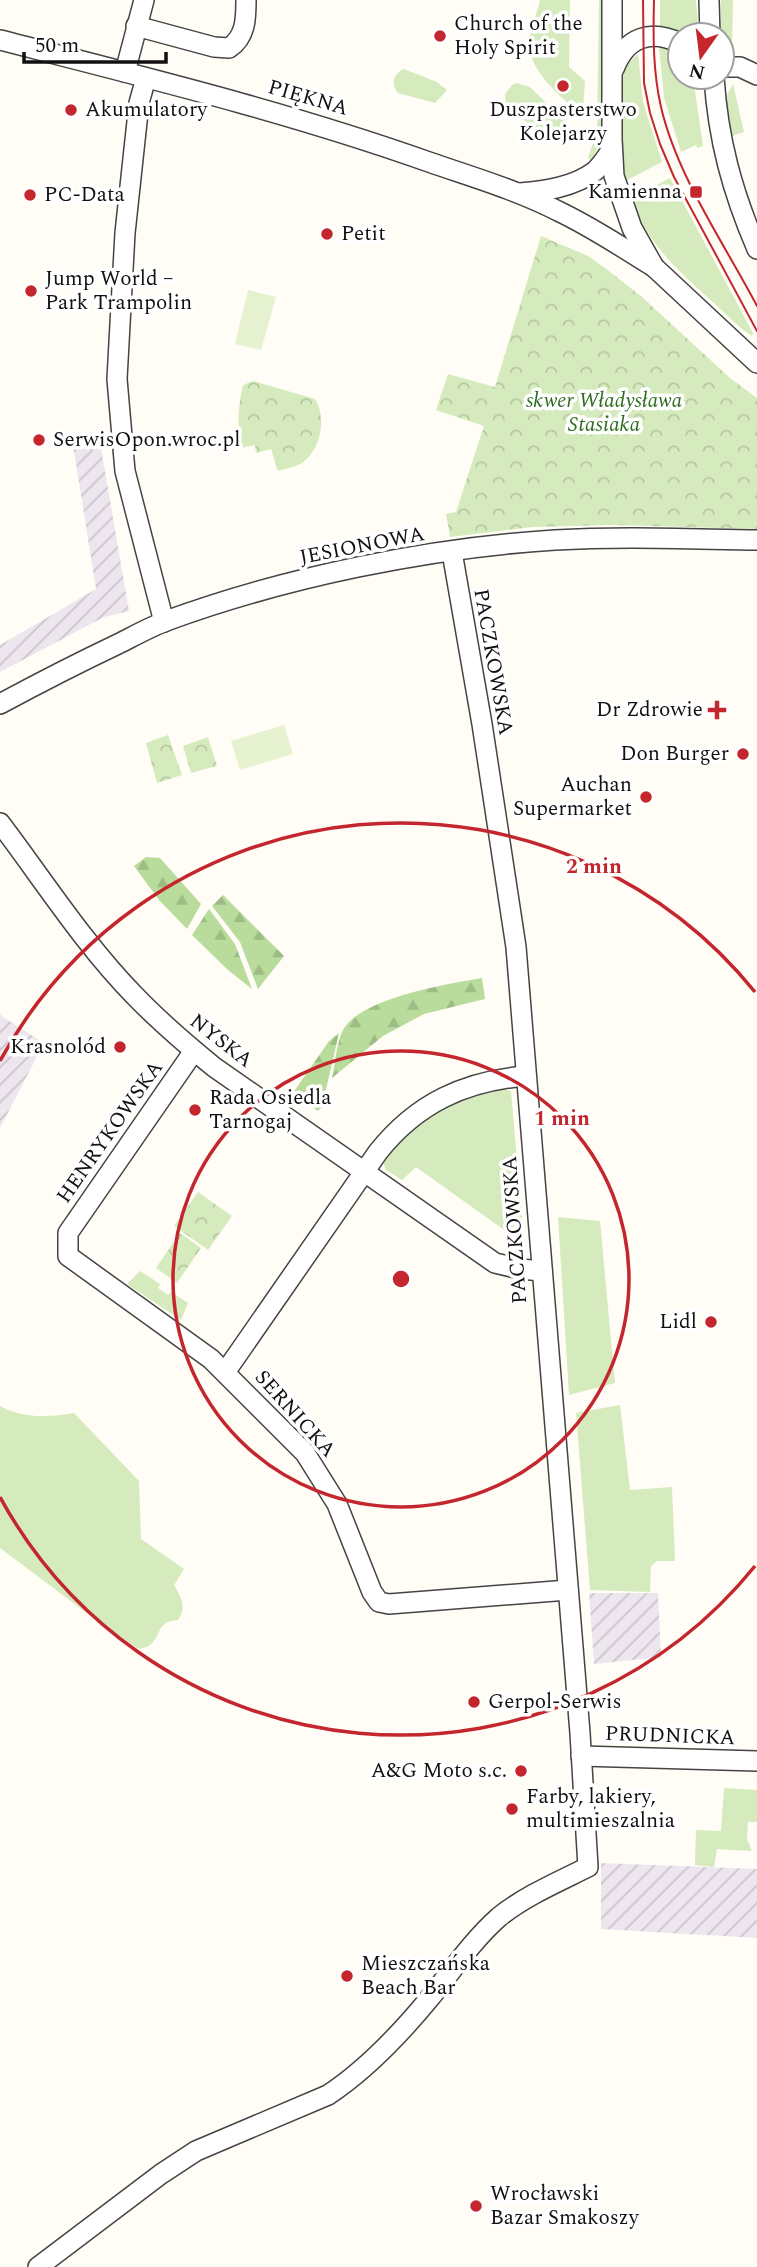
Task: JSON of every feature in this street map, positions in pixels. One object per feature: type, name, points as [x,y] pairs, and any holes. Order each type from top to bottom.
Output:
[{"type":"street","points":[[125,72],[144,0]]},
{"type":"street","points":[[136,26],[214,47],[229,48],[237,43],[246,22],[246,0]]},
{"type":"street","points":[[612,0],[612,149],[618,193],[632,228],[654,267],[757,363]]},
{"type":"street","points":[[709,0],[710,21]]},
{"type":"street","points":[[612,74],[621,52],[638,40],[654,36],[666,39]]},
{"type":"street","name":"PIĘKNA","points":[[0,40],[344,132],[518,193],[586,226],[654,267]]},
{"type":"street","points":[[736,67],[757,75]]},
{"type":"street","points":[[146,78],[139,103],[125,233],[117,379],[125,471],[164,622]]},
{"type":"street","points":[[715,91],[722,146],[735,195],[757,249]]},
{"type":"street","name":"PIĘKNA","points":[[518,193],[548,191],[579,180],[597,170],[612,149]]},
{"type":"street","name":"JESIONOWA","points":[[0,704],[60,671],[164,622],[330,573],[398,559],[498,545],[558,540],[757,540]]},
{"type":"street","name":"PACZKOWSKA","points":[[38,2267],[160,2174],[196,2151],[328,2095],[347,2083],[367,2066],[413,2017],[475,1941],[500,1917],[525,1900],[588,1867],[514,933],[452,552]]},
{"type":"street","name":"NYSKA","points":[[0,823],[82,932],[133,994],[194,1051],[495,1263],[542,1271]]},
{"type":"street","name":"HENRYKOWSKA","points":[[194,1051],[68,1233],[68,1256],[226,1371]]},
{"type":"street","name":"SERNICKA","points":[[526,1076],[489,1081],[455,1091],[423,1109],[393,1134],[226,1371],[305,1453],[319,1473],[337,1504],[372,1592],[379,1602],[389,1604],[568,1590]]},
{"type":"street","name":"PRUDNICKA","points":[[581,1756],[757,1761]]},
{"type":"shaded area","points":[[99,436],[129,611],[104,617],[0,672],[0,645],[96,589],[72,439]]},
{"type":"shaded area","points":[[0,1015],[44,1043],[0,1128]]},
{"type":"shaded area","points":[[589,1593],[658,1593],[661,1657],[594,1664]]},
{"type":"shaded area","points":[[601,1863],[757,1869],[757,1938],[601,1929]]},
{"type":"green space","points":[[540,0],[570,0],[569,67],[585,81],[581,112],[547,82],[530,52],[529,43]]},
{"type":"green space","points":[[599,0],[604,0],[602,138],[591,162],[588,157],[597,133]]},
{"type":"green space","points":[[660,0],[696,0],[698,21],[666,21],[666,29],[660,27]]},
{"type":"green space","points":[[721,0],[733,0],[733,21],[721,21]]},
{"type":"green space","points":[[659,47],[666,48],[666,91],[695,91],[703,146],[697,148],[696,145],[681,152],[664,98]]},
{"type":"green space","points":[[638,54],[643,102],[662,162],[625,181],[622,77],[629,62]]},
{"type":"green space","points":[[404,69],[437,82],[447,90],[435,103],[398,93],[394,79]]},
{"type":"green space","points":[[517,83],[530,87],[564,120],[565,131],[554,139],[546,137],[506,105],[505,94]]},
{"type":"green space","points":[[729,91],[735,91],[744,132],[732,136],[726,97]]},
{"type":"green space","points":[[670,178],[753,333],[752,336],[677,269],[638,216],[630,199]]},
{"type":"green space","name":"skwer Władysława Stasiaka","points":[[541,236],[588,256],[605,268],[642,297],[730,378],[757,398],[757,529],[614,525],[532,527],[450,537],[446,514],[456,512],[484,426],[436,410],[448,374],[495,387]]},
{"type":"green space","points":[[248,290],[276,297],[261,350],[235,344]]},
{"type":"green space","points":[[253,381],[315,399],[319,406],[320,434],[313,451],[300,464],[278,471],[271,449],[256,453],[255,445],[241,448],[241,393],[243,385]]},
{"type":"green space","points":[[284,725],[293,754],[240,770],[231,741]]},
{"type":"green space","points":[[168,735],[182,775],[157,783],[146,743]]},
{"type":"green space","points":[[208,737],[217,766],[191,773],[183,746]]},
{"type":"green space","points":[[146,857],[160,858],[201,904],[187,929],[159,900],[134,866]]},
{"type":"green space","points":[[223,895],[284,956],[258,989],[240,942],[212,906]]},
{"type":"green space","points":[[209,909],[235,944],[252,989],[192,935]]},
{"type":"green space","points":[[482,978],[485,999],[424,1014],[383,1036],[332,1078],[343,1030],[352,1019],[367,1009],[406,994]]},
{"type":"green space","points":[[339,1033],[322,1107],[318,1111],[293,1093],[329,1041]]},
{"type":"green space","points":[[501,1088],[511,1091],[522,1218],[507,1232],[416,1167],[402,1180],[386,1170],[383,1162],[395,1142],[429,1115],[463,1097]]},
{"type":"green space","points":[[198,1192],[232,1216],[208,1250],[174,1226]]},
{"type":"green space","points":[[558,1217],[600,1221],[615,1383],[569,1395]]},
{"type":"green space","points":[[180,1233],[201,1248],[177,1283],[156,1268]]},
{"type":"green space","points":[[140,1271],[160,1284],[158,1288],[168,1295],[171,1292],[188,1303],[181,1320],[127,1284]]},
{"type":"green space","points":[[620,1405],[630,1490],[672,1487],[675,1561],[657,1561],[651,1566],[650,1592],[590,1590],[576,1413]]},
{"type":"green space","points":[[0,1406],[36,1416],[74,1413],[139,1481],[141,1539],[184,1569],[174,1585],[182,1602],[181,1616],[178,1620],[162,1626],[150,1645],[139,1649],[0,1548]]},
{"type":"green space","points":[[724,1788],[757,1790],[757,1822],[748,1822],[747,1839],[752,1851],[717,1849],[714,1867],[695,1865],[696,1830],[721,1831]]},
{"type":"tram line","points":[[643,0],[644,83],[660,144],[674,177],[757,331]]},
{"type":"tram line","points":[[654,0],[656,81],[668,133],[690,184],[757,306]]},
{"type":"place","name":"Church of the Holy Spirit","points":[[440,36]]},
{"type":"place","name":"Duszpasterstwo Kolejarzy","points":[[563,86]]},
{"type":"place","name":"Akumulatory","points":[[71,110]]},
{"type":"place","name":"Kamienna","points":[[696,192]]},
{"type":"place","name":"PC-Data","points":[[30,195]]},
{"type":"place","name":"Petit","points":[[327,234]]},
{"type":"place","name":"Jump World – Park Trampolin","points":[[31,291]]},
{"type":"place","name":"SerwisOpon.wroc.pl","points":[[39,440]]},
{"type":"place","name":"Dr Zdrowie","points":[[717,710]]},
{"type":"place","name":"Don Burger","points":[[743,754]]},
{"type":"place","name":"Auchan Supermarket","points":[[646,797]]},
{"type":"place","name":"Krasnolód","points":[[120,1047]]},
{"type":"place","name":"Rada Osiedla Tarnogaj","points":[[195,1110]]},
{"type":"place","name":"Lidl","points":[[711,1322]]},
{"type":"place","name":"Gerpol-Serwis","points":[[474,1702]]},
{"type":"place","name":"A&G Moto s.c.","points":[[521,1771]]},
{"type":"place","name":"Farby, lakiery, multimieszalnia","points":[[512,1809]]},
{"type":"place","name":"Mieszczańska Beach Bar","points":[[347,1976]]},
{"type":"place","name":"Wrocławski Bazar Smakoszy","points":[[476,2206]]}]
